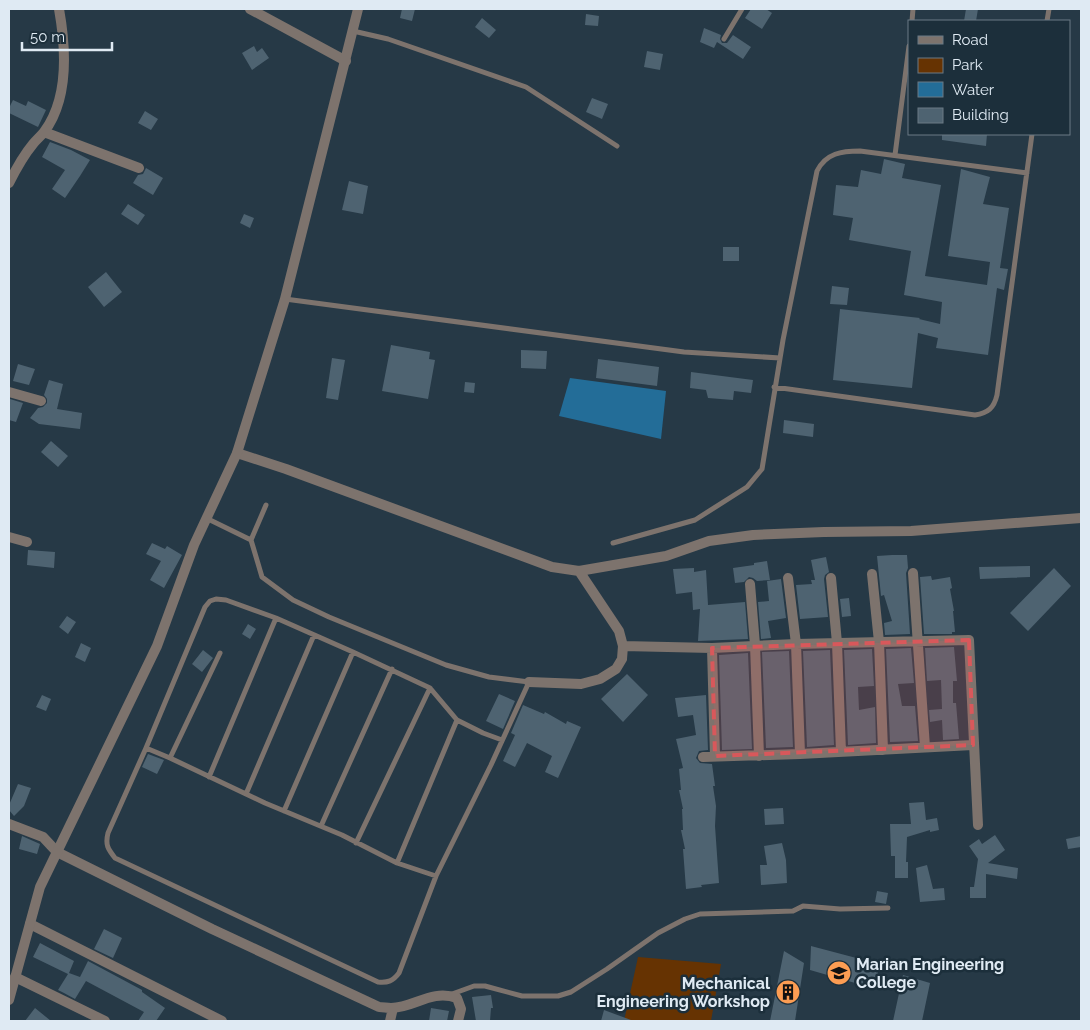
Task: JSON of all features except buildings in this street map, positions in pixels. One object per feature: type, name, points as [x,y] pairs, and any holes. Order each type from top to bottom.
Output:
[{"type":"street","points":[[9,183],[18,164],[44,132],[56,110],[61,95],[63,80],[62,26],[59,9]]},
{"type":"street","points":[[250,9],[346,61]]},
{"type":"street","points":[[9,1000],[40,887],[157,646],[194,545],[237,453],[285,300],[358,9]]},
{"type":"street","points":[[44,132],[139,168]]},
{"type":"street","points":[[9,392],[41,401]]},
{"type":"street","points":[[237,453],[286,469],[552,567],[580,571],[666,556],[709,541],[753,535],[824,532],[911,532],[1081,518]]},
{"type":"street","points":[[9,537],[27,542]]},
{"type":"street","points":[[529,682],[581,684],[600,679],[616,668],[622,659],[623,646],[619,631],[580,571]]},
{"type":"street","points":[[913,573],[925,747]]},
{"type":"street","points":[[872,574],[879,642],[883,750]]},
{"type":"street","points":[[788,578],[796,644],[800,754]]},
{"type":"street","points":[[831,578],[837,643],[841,752]]},
{"type":"street","points":[[750,584],[755,646],[759,756]]},
{"type":"street","points":[[623,646],[712,648],[969,640],[978,825]]},
{"type":"street","points":[[712,648],[715,756]]},
{"type":"street","points":[[703,757],[973,745]]},
{"type":"street","points":[[9,824],[43,837],[57,852],[212,929],[379,1007],[393,1008],[435,996],[449,995],[457,998],[460,1002],[458,1021]]},
{"type":"street","points":[[30,924],[222,1021]]},
{"type":"street","points":[[15,977],[105,1021]]},
{"type":"street","points":[[390,1021],[393,1008]]},
{"type":"lane","points":[[724,39],[742,9]]},
{"type":"lane","points":[[353,31],[388,39],[526,87],[617,146]]},
{"type":"lane","points":[[895,155],[908,54]]},
{"type":"lane","points":[[774,387],[964,414],[982,414],[992,409],[997,395],[1032,135]]},
{"type":"lane","points":[[614,543],[695,520],[747,487],[762,468],[774,387],[817,171],[828,157],[836,153],[860,151],[1027,173]]},
{"type":"lane","points":[[285,300],[684,352],[780,358]]},
{"type":"lane","points":[[266,505],[251,540],[262,577],[293,600],[329,617],[446,664],[489,677],[529,682],[491,766],[436,876],[394,979],[378,982],[115,858],[108,850],[106,842],[108,834],[205,607],[210,601],[216,599],[226,600],[276,618],[392,669],[430,688],[457,720],[502,740]]},
{"type":"lane","points":[[206,518],[251,540]]},
{"type":"lane","points":[[209,777],[276,618]]},
{"type":"lane","points":[[246,794],[314,635]]},
{"type":"lane","points":[[284,811],[353,652]]},
{"type":"lane","points":[[170,758],[220,653]]},
{"type":"lane","points":[[321,826],[392,669]]},
{"type":"lane","points":[[356,843],[430,688]]},
{"type":"lane","points":[[397,862],[457,720]]},
{"type":"lane","points":[[146,748],[397,862],[436,876]]},
{"type":"lane","points":[[449,995],[474,986],[485,986],[522,996],[558,996],[571,992],[658,933],[685,918],[700,914],[793,911],[803,906],[840,909],[888,908]]},
{"type":"highlighted area","points":[[969,640],[973,745],[715,756],[712,648]]},
{"type":"green space","points":[[638,957],[721,964],[711,1021],[624,1021]]},
{"type":"water","points":[[570,378],[666,391],[661,439],[559,416]]},
{"type":"place","name":"Marian Engineering College","points":[[839,973]]},
{"type":"place","name":"Mechanical Engineering Workshop","points":[[788,992]]}]
